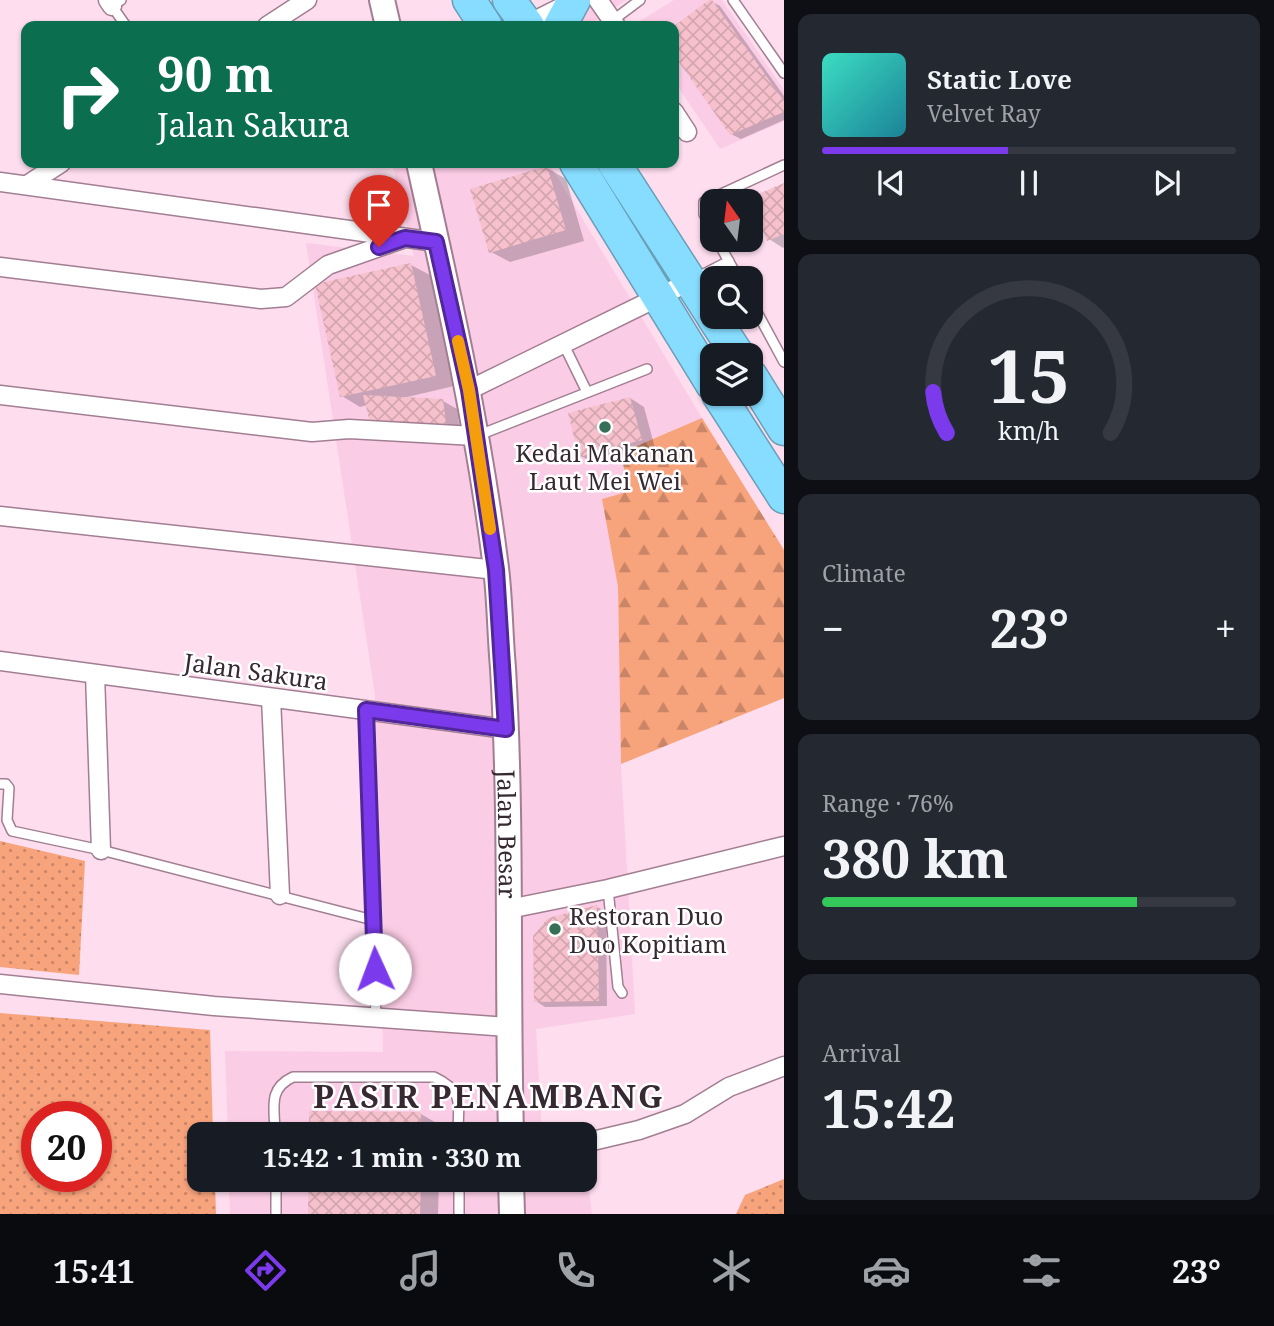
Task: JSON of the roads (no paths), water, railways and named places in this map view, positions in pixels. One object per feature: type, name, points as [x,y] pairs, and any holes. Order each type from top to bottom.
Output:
[{"type":"highway","points":[[469,0],[483,21]]},
{"type":"highway","points":[[563,21],[575,0]]},
{"type":"highway","points":[[579,168],[700,365]]},
{"type":"highway","points":[[617,168],[700,295]]},
{"type":"highway","points":[[763,395],[784,429]]},
{"type":"highway","points":[[726,406],[784,497]]},
{"type":"street","points":[[275,21],[307,0]]},
{"type":"street","points":[[382,0],[387,21]]},
{"type":"street","points":[[522,19],[575,0]]},
{"type":"street","points":[[598,0],[613,21]]},
{"type":"street","points":[[679,120],[687,132]]},
{"type":"street","points":[[27,186],[54,168]]},
{"type":"street","name":"Jalan Besar","points":[[420,168],[469,390],[496,570],[506,729],[511,1122]]},
{"type":"street","points":[[0,182],[436,242]]},
{"type":"street","points":[[0,267],[261,299],[286,297],[328,265],[405,238]]},
{"type":"street","points":[[469,390],[691,281]]},
{"type":"street","points":[[0,395],[312,432],[349,429],[475,436]]},
{"type":"street","points":[[0,516],[496,570]]},
{"type":"street","name":"Jalan Sakura","points":[[0,661],[506,729]]},
{"type":"street","points":[[95,674],[101,850]]},
{"type":"street","points":[[271,698],[281,895]]},
{"type":"street","points":[[509,909],[608,889],[784,846]]},
{"type":"street","points":[[0,984],[214,1006],[508,1027]]},
{"type":"street","points":[[597,1140],[639,1130],[685,1114],[729,1087],[784,1066]]},
{"type":"street","points":[[512,1192],[512,1214]]},
{"type":"lane","points":[[616,21],[640,0]]},
{"type":"lane","points":[[733,0],[784,73]]},
{"type":"lane","points":[[114,2],[124,21]]},
{"type":"lane","points":[[732,189],[784,165]]},
{"type":"lane","points":[[724,252],[732,266]]},
{"type":"lane","points":[[691,281],[729,261]]},
{"type":"lane","points":[[763,323],[784,362]]},
{"type":"lane","points":[[563,343],[587,393]]},
{"type":"lane","points":[[475,436],[647,369]]},
{"type":"lane","points":[[366,710],[376,1017]]},
{"type":"lane","points":[[0,784],[6,784],[9,788],[7,820],[12,831],[101,850],[373,920]]},
{"type":"lane","points":[[608,889],[618,987],[622,993]]},
{"type":"lane","points":[[275,1122],[275,1094],[281,1083],[293,1077],[433,1077],[452,1086],[458,1099],[458,1122]]},
{"type":"lane","points":[[276,1192],[276,1214]]},
{"type":"lane","points":[[458,1192],[459,1214]]},
{"type":"place","name":"Kedai Makanan Laut Mei Wei","points":[[605,427]]},
{"type":"place","name":"Restoran Duo Duo Kopitiam","points":[[555,929]]},
{"type":"district","name":"PASIR PENAMBANG","points":[[489,1095]]}]
